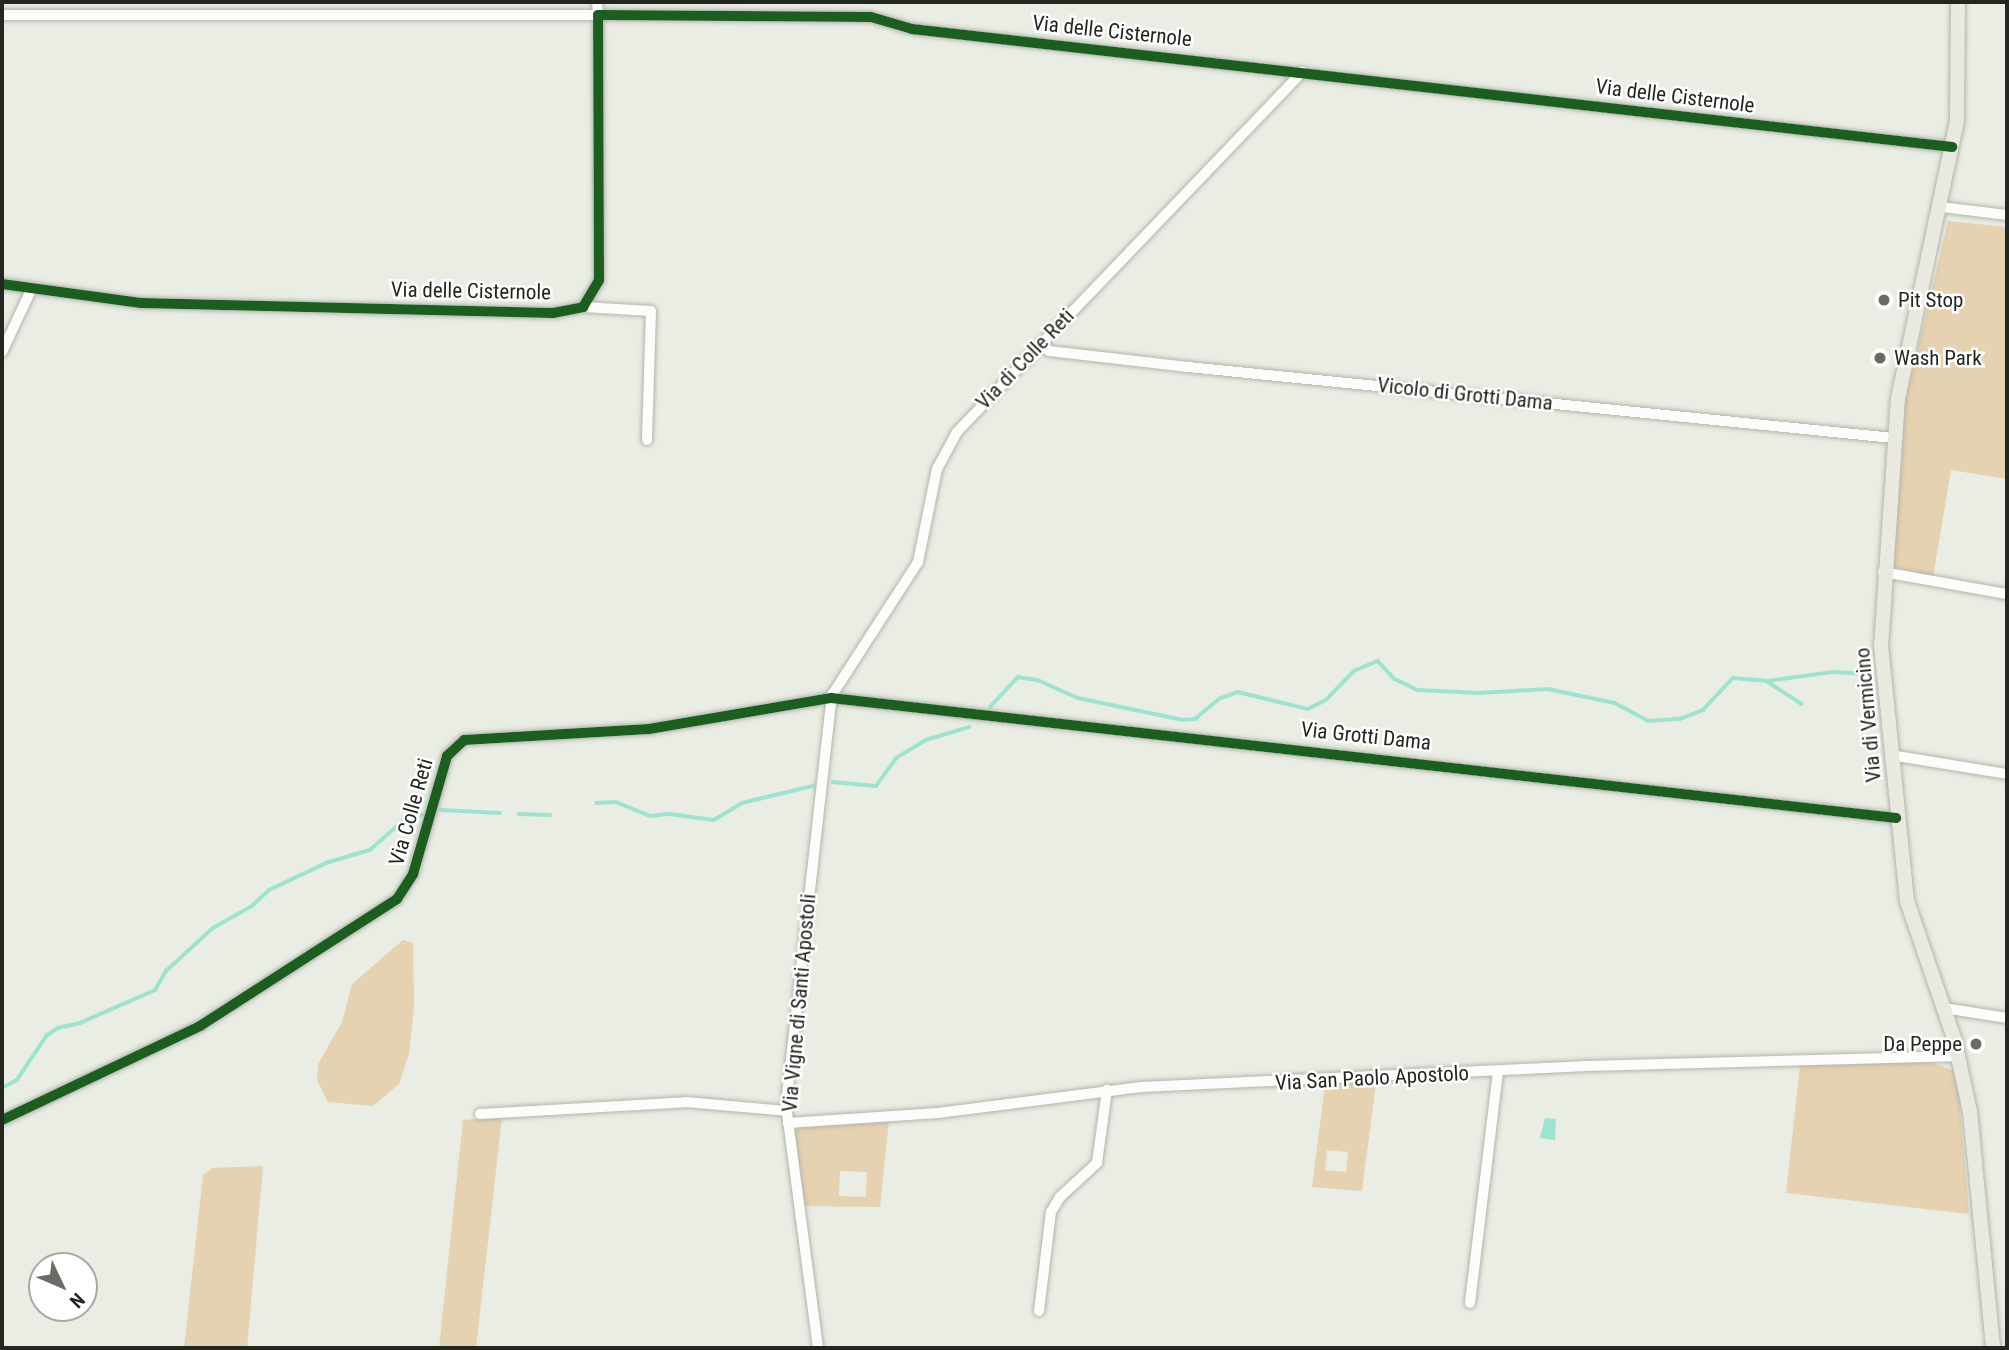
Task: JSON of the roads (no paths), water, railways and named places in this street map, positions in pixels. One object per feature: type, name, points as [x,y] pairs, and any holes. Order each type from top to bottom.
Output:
[{"type":"main road","name":"Via di Vermicino","points":[[1958,2],[1959,103],[1941,207],[1902,378],[1893,438],[1883,572],[1881,657],[1896,818],[1909,910],[1959,1056],[1974,1143],[1993,1348]]},
{"type":"street","points":[[583,307],[599,280],[597,2]]},
{"type":"street","name":"Via delle Cisternole","points":[[2,15],[871,17],[912,29],[1952,148]]},
{"type":"street","name":"Via di Colle Reti","points":[[831,698],[918,562],[936,476],[947,447],[1040,344],[1301,72]]},
{"type":"street","points":[[1941,207],[2007,215]]},
{"type":"street","name":"Via delle Cisternole","points":[[2,284],[141,303],[552,313],[583,307],[651,311],[647,440]]},
{"type":"street","points":[[2,352],[32,288]]},
{"type":"street","name":"Vicolo di Grotti Dama","points":[[1040,344],[1049,351],[1188,367],[1893,438]]},
{"type":"street","points":[[1883,572],[2007,594]]},
{"type":"street","name":"Via Grotti Dama","points":[[831,698],[1896,818]]},
{"type":"street","name":"Via Vigne di Santi Apostoli","points":[[818,1348],[786,1111],[831,698]]},
{"type":"street","name":"Via Colle Reti","points":[[2,1119],[200,1026],[397,899],[414,874],[447,756],[461,741],[649,729],[831,698]]},
{"type":"street","points":[[1891,755],[2007,774]]},
{"type":"street","points":[[1944,1008],[2007,1018]]},
{"type":"street","name":"Via San Paolo Apostolo","points":[[788,1123],[938,1113],[1107,1090],[1498,1072],[1959,1056]]},
{"type":"street","points":[[1470,1303],[1498,1072]]},
{"type":"street","points":[[1039,1311],[1052,1208],[1097,1163],[1107,1090]]},
{"type":"street","points":[[480,1114],[685,1102],[786,1111]]},
{"type":"waterway","points":[[990,707],[1018,677],[1038,680],[1078,698],[1183,720],[1195,719],[1219,699],[1238,692],[1308,709],[1326,700],[1354,671],[1378,661],[1395,679],[1418,690],[1479,693],[1548,689],[1615,703],[1649,721],[1680,719],[1703,710],[1733,678],[1768,681],[1833,672],[1869,674]]},
{"type":"waterway","points":[[1768,682],[1802,704]]},
{"type":"waterway","points":[[833,782],[876,786],[896,758],[926,740],[969,727]]},
{"type":"waterway","points":[[596,803],[616,802],[650,816],[670,814],[714,820],[742,803],[813,786]]},
{"type":"waterway","points":[[441,810],[500,813]]},
{"type":"waterway","points":[[519,814],[550,815]]},
{"type":"waterway","points":[[2,1088],[17,1080],[47,1035],[58,1028],[80,1023],[155,990],[166,971],[213,928],[252,906],[269,890],[326,863],[370,850],[404,820],[421,815]]},
{"type":"place","name":"Pit Stop","points":[[1884,300]]},
{"type":"place","name":"Wash Park","points":[[1880,358]]},
{"type":"place","name":"Da Peppe","points":[[1976,1044]]}]
